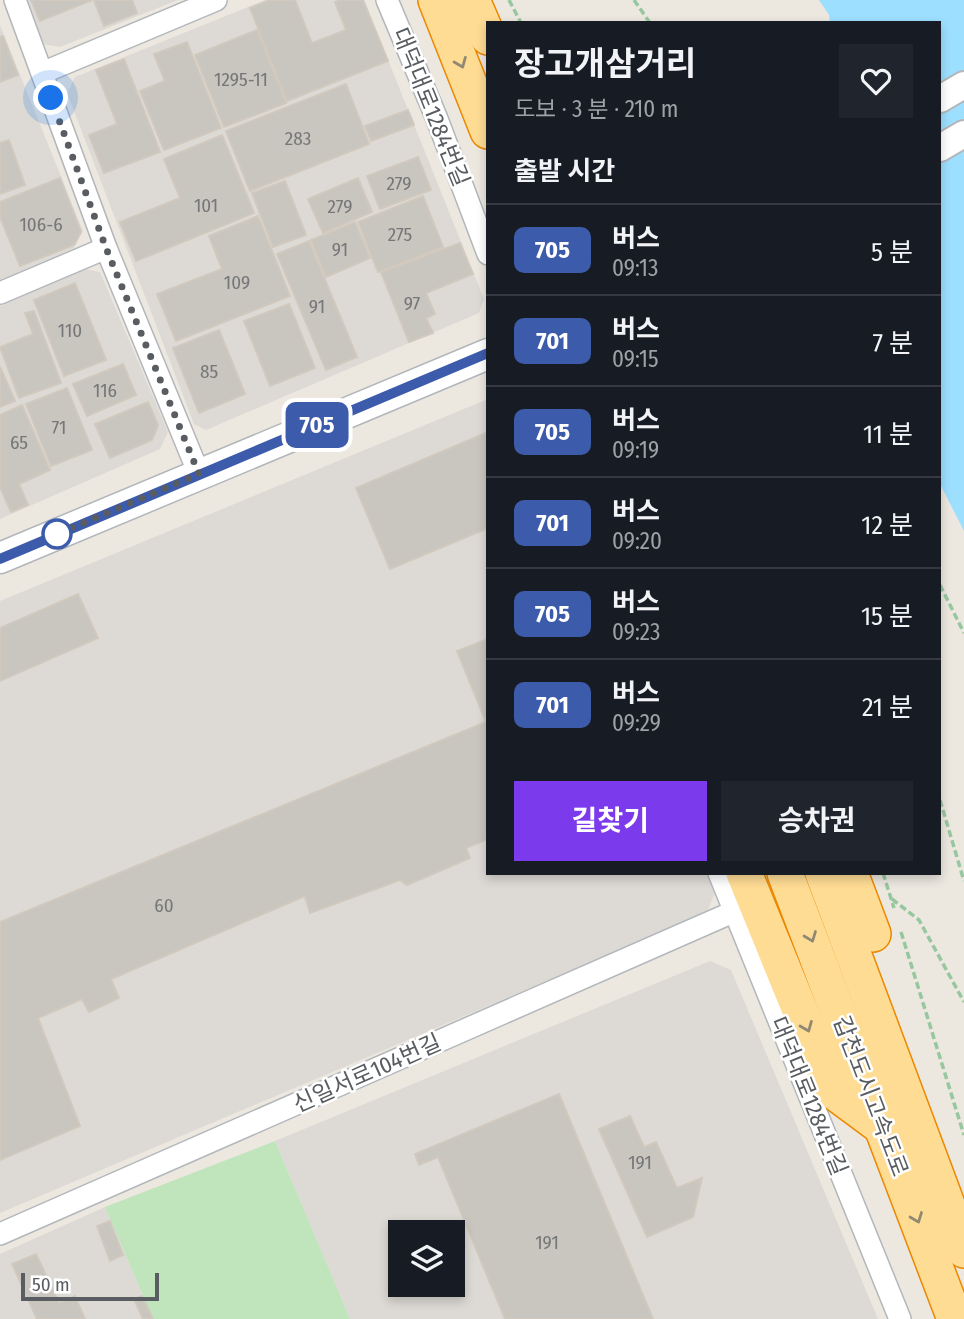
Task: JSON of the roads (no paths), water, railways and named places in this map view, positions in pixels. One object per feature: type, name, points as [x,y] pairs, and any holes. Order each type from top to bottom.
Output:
[{"type":"highway","points":[[436,0],[486,126]]},
{"type":"highway","points":[[472,0],[486,32]]},
{"type":"highway","points":[[745,875],[833,1091],[883,1128]]},
{"type":"highway","name":"갑천도시고속도로","points":[[786,875],[955,1319]]},
{"type":"highway","name":"갑천도시고속도로","points":[[824,875],[964,1250]]},
{"type":"highway","points":[[851,875],[880,954],[904,1088]]},
{"type":"main road","points":[[0,558],[486,355]]},
{"type":"street","points":[[15,0],[106,248],[199,474]]},
{"type":"street","points":[[42,73],[216,0]]},
{"type":"street","name":"대덕대로1284번길","points":[[387,0],[438,119],[486,249]]},
{"type":"street","points":[[941,98],[964,85]]},
{"type":"street","points":[[941,147],[964,134]]},
{"type":"street","points":[[0,293],[106,248]]},
{"type":"street","name":"대덕대로1284번길","points":[[720,875],[900,1319]]},
{"type":"street","name":"신일서로104번길","points":[[0,1234],[733,912]]},
{"type":"water","points":[[819,0],[964,0],[964,531],[941,486],[941,21],[830,21]]}]
